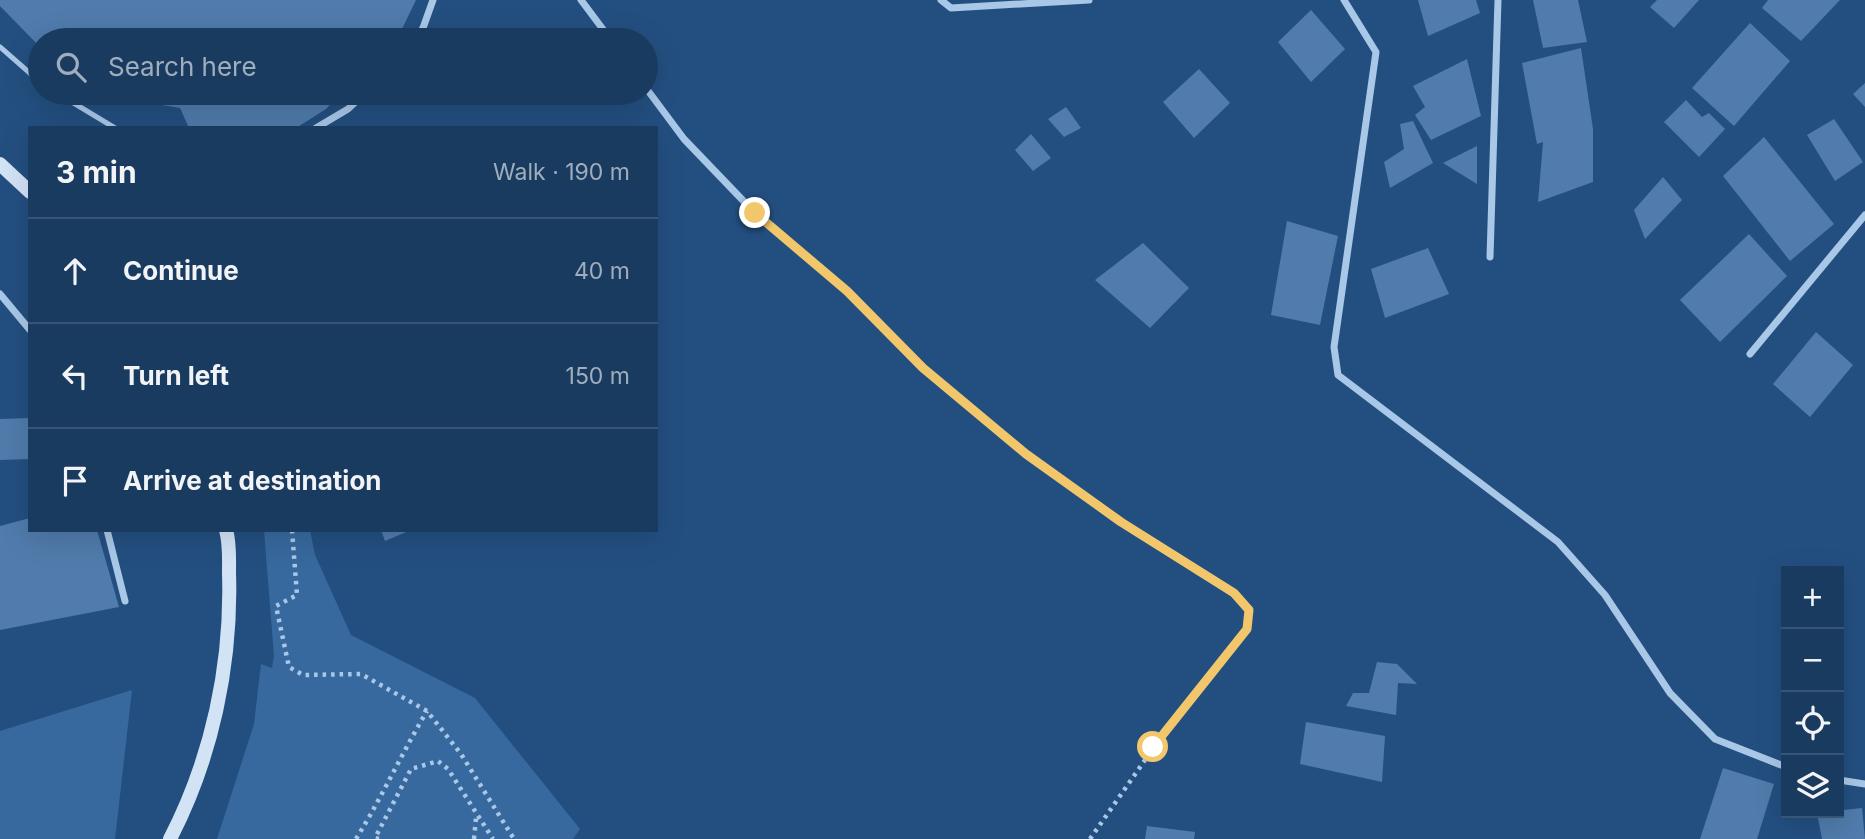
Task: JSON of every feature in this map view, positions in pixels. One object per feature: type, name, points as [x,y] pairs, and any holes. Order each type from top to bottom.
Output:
[{"type":"street","points":[[424,28],[433,0]]},
{"type":"street","points":[[581,0],[602,28]]},
{"type":"street","points":[[941,0],[951,8],[1089,0]]},
{"type":"street","points":[[1344,0],[1376,52],[1334,347],[1338,375],[1558,542],[1605,594],[1670,693],[1715,739],[1781,765]]},
{"type":"street","points":[[1490,257],[1498,0]]},
{"type":"street","points":[[658,104],[684,139],[755,213],[847,291],[923,368],[1026,454],[1121,522],[1234,593],[1249,610],[1247,629],[1153,747]]},
{"type":"street","points":[[319,126],[351,105]]},
{"type":"street","points":[[0,164],[28,190]]},
{"type":"street","points":[[1750,354],[1865,215]]},
{"type":"street","points":[[0,293],[28,328]]},
{"type":"street","points":[[108,532],[125,601]]},
{"type":"street","points":[[170,839],[188,805],[211,737],[227,648],[230,588],[226,532]]},
{"type":"street","points":[[1844,781],[1865,784]]},
{"type":"lane","points":[[0,47],[28,72]]},
{"type":"lane","points":[[77,105],[112,126]]},
{"type":"path","points":[[292,532],[297,595],[276,606],[289,667],[303,675],[361,674],[427,711],[461,754],[514,839]]},
{"type":"path","points":[[356,839],[383,796],[404,750],[427,711]]},
{"type":"path","points":[[1090,839],[1153,747]]},
{"type":"path","points":[[379,839],[375,838],[411,769],[438,761],[448,769],[476,817],[493,839]]},
{"type":"path","points":[[474,839],[476,817]]},
{"type":"shaded area","points":[[264,532],[310,532],[315,555],[351,635],[475,698],[580,829],[573,839],[217,839],[254,724],[261,664],[272,668],[274,656]]},
{"type":"shaded area","points":[[132,690],[115,839],[0,839],[0,731]]},
{"type":"building","points":[[0,0],[416,0],[402,28],[28,28],[28,35],[0,6]]},
{"type":"building","points":[[1418,0],[1476,0],[1480,13],[1428,36]]},
{"type":"building","points":[[1533,0],[1578,0],[1587,42],[1543,48]]},
{"type":"building","points":[[1657,0],[1699,0],[1674,28],[1650,7]]},
{"type":"building","points":[[1768,0],[1840,0],[1801,41],[1762,8]]},
{"type":"building","points":[[1311,10],[1345,49],[1311,82],[1278,42]]},
{"type":"building","points":[[1750,23],[1790,61],[1734,126],[1692,88]]},
{"type":"building","points":[[1581,48],[1593,129],[1593,182],[1538,202],[1543,142],[1537,144],[1522,63]]},
{"type":"building","points":[[1467,59],[1481,116],[1431,140],[1415,115],[1425,107],[1413,86]]},
{"type":"building","points":[[1199,69],[1230,103],[1194,138],[1163,102]]},
{"type":"building","points":[[1865,83],[1865,107],[1853,94]]},
{"type":"building","points":[[1686,100],[1702,117],[1709,113],[1725,129],[1699,157],[1664,122]]},
{"type":"building","points":[[162,105],[330,105],[299,126],[188,126],[180,108]]},
{"type":"building","points":[[1066,107],[1081,128],[1064,137],[1048,119]]},
{"type":"building","points":[[1834,119],[1863,162],[1835,181],[1807,135]]},
{"type":"building","points":[[1413,121],[1433,163],[1390,188],[1384,162],[1404,149],[1400,124]]},
{"type":"building","points":[[1031,134],[1051,158],[1033,171],[1015,150]]},
{"type":"building","points":[[1764,137],[1834,224],[1790,261],[1723,176]]},
{"type":"building","points":[[1477,146],[1477,184],[1443,163]]},
{"type":"building","points":[[1663,177],[1682,200],[1645,239],[1634,210]]},
{"type":"building","points":[[1287,221],[1338,236],[1320,325],[1271,315]]},
{"type":"building","points":[[1749,234],[1787,276],[1720,342],[1680,300]]},
{"type":"building","points":[[1143,243],[1189,288],[1150,328],[1095,280]]},
{"type":"building","points":[[1428,248],[1449,294],[1385,318],[1371,269]]},
{"type":"building","points":[[1816,332],[1853,365],[1810,417],[1773,384]]},
{"type":"building","points":[[28,418],[28,459],[0,460],[0,419]]},
{"type":"building","points":[[28,519],[28,532],[98,532],[119,607],[0,630],[0,526]]},
{"type":"building","points":[[382,532],[406,532],[385,541]]},
{"type":"building","points":[[1377,662],[1397,664],[1417,684],[1398,683],[1396,715],[1346,706],[1353,693],[1369,693]]},
{"type":"building","points":[[1306,722],[1385,736],[1382,782],[1300,764]]},
{"type":"building","points":[[1723,768],[1774,784],[1757,839],[1700,839]]},
{"type":"building","points":[[1862,808],[1865,839],[1822,839],[1818,818],[1844,818],[1844,810]]},
{"type":"building","points":[[1147,826],[1195,832],[1194,839],[1145,839]]},
{"type":"route","points":[[755,213],[847,291],[923,368],[1026,454],[1121,522],[1234,593],[1249,610],[1247,629],[1153,747]]}]
